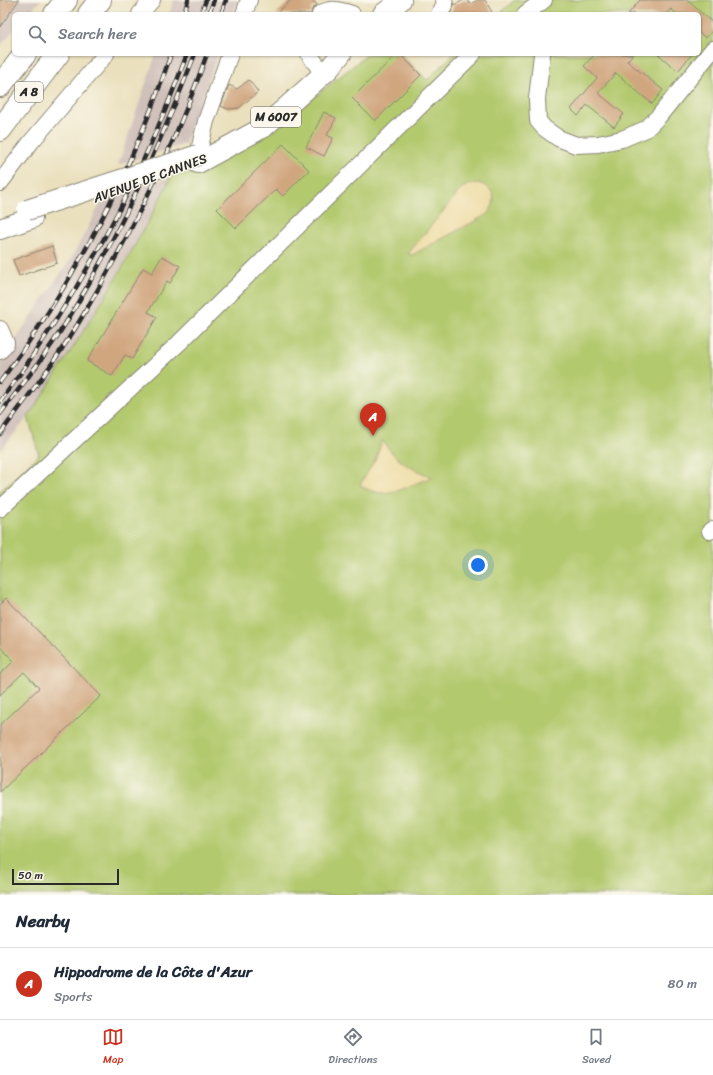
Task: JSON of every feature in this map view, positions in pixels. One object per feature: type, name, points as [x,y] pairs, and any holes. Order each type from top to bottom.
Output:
[{"type":"highway","points":[[57,12],[66,0]]},
{"type":"highway","points":[[91,12],[100,0]]},
{"type":"highway","name":"A 8","points":[[0,86],[23,56]]},
{"type":"highway","name":"A 8","points":[[0,130],[56,56]]},
{"type":"main road","points":[[386,12],[402,0]]},
{"type":"main road","name":"AVENUE DE CANNES","points":[[0,218],[198,159],[260,119],[314,61],[329,56]]},
{"type":"main road","name":"AVENUE DE CANNES","points":[[0,229],[198,159],[264,127],[329,69],[339,56]]},
{"type":"street","points":[[142,12],[152,0]]},
{"type":"street","points":[[245,12],[249,0]]},
{"type":"street","points":[[440,12],[445,5],[444,0]]},
{"type":"street","points":[[528,12],[544,0]]},
{"type":"street","points":[[323,12],[326,10],[335,9],[345,12]]},
{"type":"street","points":[[542,56],[537,104],[538,121],[544,128],[558,138],[576,145],[598,144],[622,139],[646,129],[659,116],[713,49]]},
{"type":"street","points":[[0,183],[31,142],[104,56]]},
{"type":"street","points":[[198,159],[206,121],[229,56]]},
{"type":"street","points":[[0,509],[179,343],[472,56]]},
{"type":"street","points":[[0,329],[6,344],[0,351]]},
{"type":"shaded area","points":[[0,0],[41,0],[30,12],[12,12],[12,32],[0,46]]},
{"type":"shaded area","points":[[174,0],[238,0],[234,12],[170,12]]},
{"type":"shaded area","points":[[155,56],[217,56],[185,144],[118,165]]},
{"type":"shaded area","points":[[171,177],[151,218],[78,340],[28,417],[0,451],[0,362],[72,257],[103,199]]},
{"type":"green space","points":[[515,0],[713,0],[713,895],[0,895],[0,491],[39,455],[28,417],[85,329],[139,239],[171,177],[201,169],[272,131],[366,56],[402,56],[427,80],[451,56],[701,56],[701,12],[501,12]]},
{"type":"sand","points":[[478,183],[488,188],[493,196],[493,206],[486,215],[412,255],[408,254],[462,188],[469,184]]},
{"type":"sand","points":[[382,440],[392,453],[403,463],[432,477],[396,491],[387,492],[369,490],[360,485],[376,458]]},
{"type":"building","points":[[0,0],[19,0],[0,27]]},
{"type":"building","points":[[291,0],[312,0],[317,5],[312,9],[311,12],[278,12]]},
{"type":"building","points":[[464,0],[467,0],[470,4],[478,0],[485,0],[492,12],[451,12],[454,5]]},
{"type":"building","points":[[640,0],[687,0],[701,12],[675,12],[671,9],[668,12],[630,12]]},
{"type":"building","points":[[701,12],[713,23],[713,30],[706,38],[701,34]]},
{"type":"building","points":[[395,56],[402,56],[421,75],[375,121],[352,98]]},
{"type":"building","points":[[593,56],[631,56],[627,61],[663,90],[652,104],[616,73],[598,93],[624,114],[614,127],[587,105],[578,116],[571,109],[597,78],[584,66]]},
{"type":"building","points":[[660,56],[690,56],[678,71]]},
{"type":"building","points":[[249,80],[258,92],[239,108],[228,109],[221,106],[229,85],[237,89]]},
{"type":"building","points":[[324,112],[336,118],[327,135],[333,138],[324,156],[306,147]]},
{"type":"building","points":[[283,144],[309,170],[283,196],[276,189],[236,228],[217,209]]},
{"type":"building","points":[[52,246],[57,263],[19,276],[13,260]]},
{"type":"building","points":[[162,256],[180,266],[170,283],[167,281],[148,312],[157,317],[132,359],[125,355],[112,376],[87,361],[143,268],[152,273]]},
{"type":"building","points":[[6,598],[101,696],[0,792],[0,725],[39,688],[24,672],[0,695],[0,674],[14,661],[0,647],[0,604]]},
{"type":"railway","points":[[185,12],[188,0]]},
{"type":"railway","points":[[202,12],[206,0]]},
{"type":"railway","points":[[210,12],[214,0]]},
{"type":"railway","points":[[222,12],[226,0]]},
{"type":"railway","points":[[0,382],[52,305],[99,225],[138,141],[170,56]]},
{"type":"railway","points":[[0,402],[29,362],[56,320],[106,235],[150,146],[186,56]]},
{"type":"railway","points":[[0,414],[56,338],[108,249],[140,185],[194,56]]},
{"type":"railway","points":[[0,434],[63,347],[118,254],[151,188],[181,122],[206,56]]},
{"type":"place","name":"Hippodrome de la Côte d'Azur","points":[[373,436]]}]
